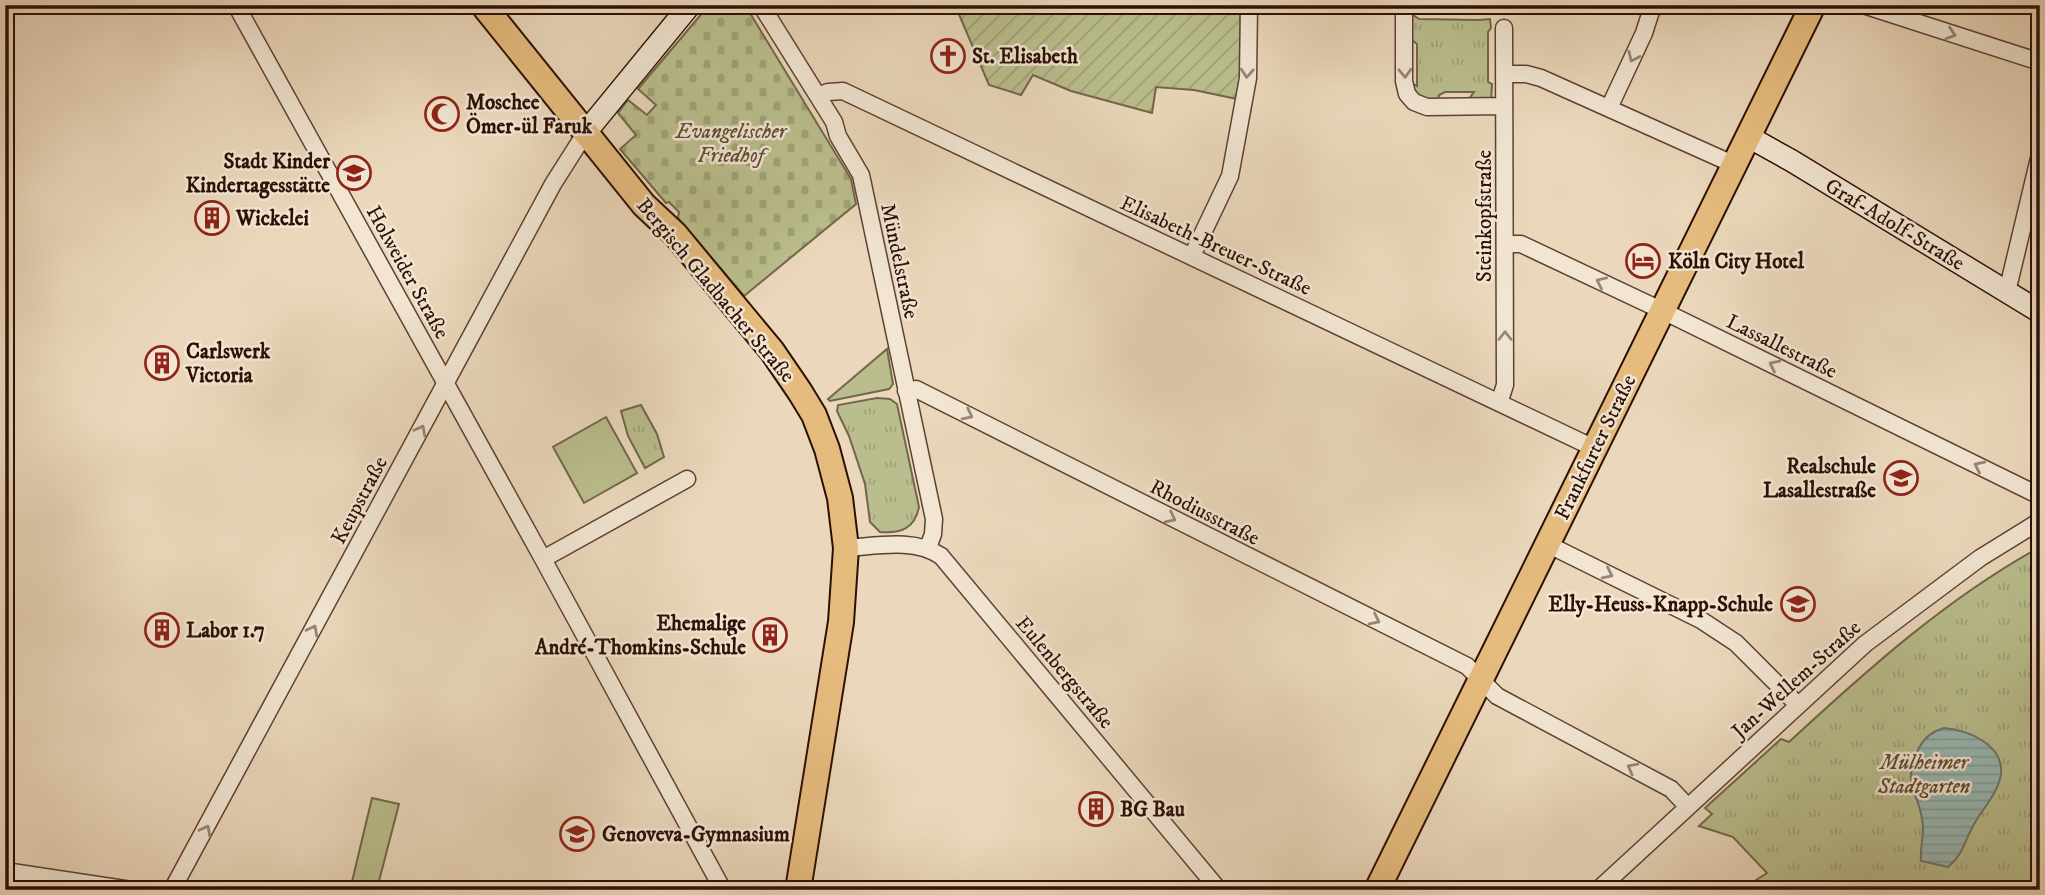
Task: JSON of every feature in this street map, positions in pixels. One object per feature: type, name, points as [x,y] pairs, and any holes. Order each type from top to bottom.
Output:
[{"type":"main road","name":"Bergisch Gladbacher Straße","points":[[483,5],[644,205],[675,234],[772,351],[814,415],[827,449],[840,498],[846,548],[841,622],[798,890]]},
{"type":"main road","name":"Frankfurter Straße","points":[[1377,890],[1813,5]]},
{"type":"main road","name":"Bergisch Gladbacher Straße","points":[[806,827],[813,890]]},
{"type":"street","name":"Holweider Straße","points":[[236,5],[723,890]]},
{"type":"street","points":[[586,132],[690,5]]},
{"type":"street","name":"Mündelstraße","points":[[761,5],[834,122],[838,136],[861,175],[934,519],[928,548]]},
{"type":"street","points":[[1192,256],[1230,176],[1248,78],[1249,5]]},
{"type":"street","points":[[1404,5],[1404,81],[1407,94],[1414,102],[1427,107],[1504,106]]},
{"type":"street","points":[[1609,108],[1644,33],[1653,5]]},
{"type":"street","points":[[1863,5],[2040,62]]},
{"type":"street","name":"Steinkopfstraße","points":[[1499,403],[1505,385],[1504,28]]},
{"type":"street","points":[[1504,74],[1526,74],[1541,78],[1735,164]]},
{"type":"street","name":"Elisabeth-Breuer-Straße","points":[[818,96],[843,91],[1594,448]]},
{"type":"street","name":"Keupstraße","points":[[172,890],[553,184],[586,132]]},
{"type":"street","name":"Graf-Adolf-Straße","points":[[1749,137],[2040,312]]},
{"type":"street","points":[[2007,292],[2040,154]]},
{"type":"street","name":"Lassallestraße","points":[[1506,244],[1521,244],[2039,496]]},
{"type":"street","name":"Rhodiusstraße","points":[[906,391],[916,389],[1467,666],[1497,696],[1671,789],[1687,806]]},
{"type":"street","points":[[543,559],[687,479]]},
{"type":"street","name":"Jan-Wellem-Straße","points":[[1598,890],[1865,645],[1979,558],[2040,521]]},
{"type":"street","points":[[1546,544],[1701,620],[1735,643],[1798,705]]},
{"type":"street","points":[[846,548],[914,545],[928,548]]},
{"type":"street","name":"Eulenbergstraße","points":[[928,548],[941,556],[1219,890]]},
{"type":"street","points":[[5,871],[131,890]]},
{"type":"green space","name":"Evangelischer Friedhof","points":[[709,5],[745,5],[851,179],[856,204],[744,296],[678,218],[679,212],[669,202],[666,203],[620,149],[636,135],[618,113],[628,100],[647,115],[656,105],[638,89]]},
{"type":"green space","points":[[955,5],[1240,5],[1242,71],[1237,99],[1194,90],[1156,87],[1152,113],[1071,91],[1033,75],[1021,95],[989,85]]},
{"type":"green space","points":[[1413,15],[1419,19],[1490,19],[1488,82],[1492,84],[1491,103],[1465,104],[1474,92],[1445,92],[1439,95],[1437,105],[1417,93],[1409,82],[1417,86],[1417,44],[1409,38],[1410,17]]},
{"type":"green space","points":[[887,349],[893,384],[889,389],[830,401],[828,399]]},
{"type":"green space","points":[[877,398],[890,399],[897,404],[919,507],[914,520],[901,531],[880,532],[870,522],[865,484],[849,436],[837,411],[838,405]]},
{"type":"green space","points":[[641,405],[657,434],[664,457],[645,468],[628,436],[621,411]]},
{"type":"green space","points":[[606,417],[637,473],[584,503],[553,447]]},
{"type":"green space","name":"Mülheimer Stadtgarten","points":[[2040,547],[2040,890],[1762,890],[1756,880],[1767,873],[1733,837],[1699,826],[1712,814],[1705,808],[1781,739],[1789,742],[1878,662],[1940,612]]},
{"type":"green space","points":[[372,798],[399,804],[378,885],[384,890],[350,890]]},
{"type":"water","points":[[1944,728],[1982,740],[1997,754],[2001,774],[1997,788],[1960,853],[1948,867],[1921,861],[1922,816],[1911,781],[1913,761],[1921,744],[1929,735]]},
{"type":"place","name":"St. Elisabeth","points":[[948,56]]},
{"type":"place","name":"Moschee Ömer-ül Faruk","points":[[442,114]]},
{"type":"place","name":"Stadt Kinder Kindertagesstätte","points":[[354,173]]},
{"type":"place","name":"Wickelei","points":[[212,218]]},
{"type":"place","name":"Köln City Hotel","points":[[1643,261]]},
{"type":"place","name":"Carlswerk Victoria","points":[[162,363]]},
{"type":"place","name":"Realschule Lasallestraße","points":[[1901,478]]},
{"type":"place","name":"Elly-Heuss-Knapp-Schule","points":[[1798,604]]},
{"type":"place","name":"Labor 1.7","points":[[162,630]]},
{"type":"place","name":"Ehemalige André-Thomkins-Schule","points":[[770,635]]},
{"type":"place","name":"BG Bau","points":[[1096,809]]},
{"type":"place","name":"Genoveva-Gymnasium","points":[[577,834]]}]
